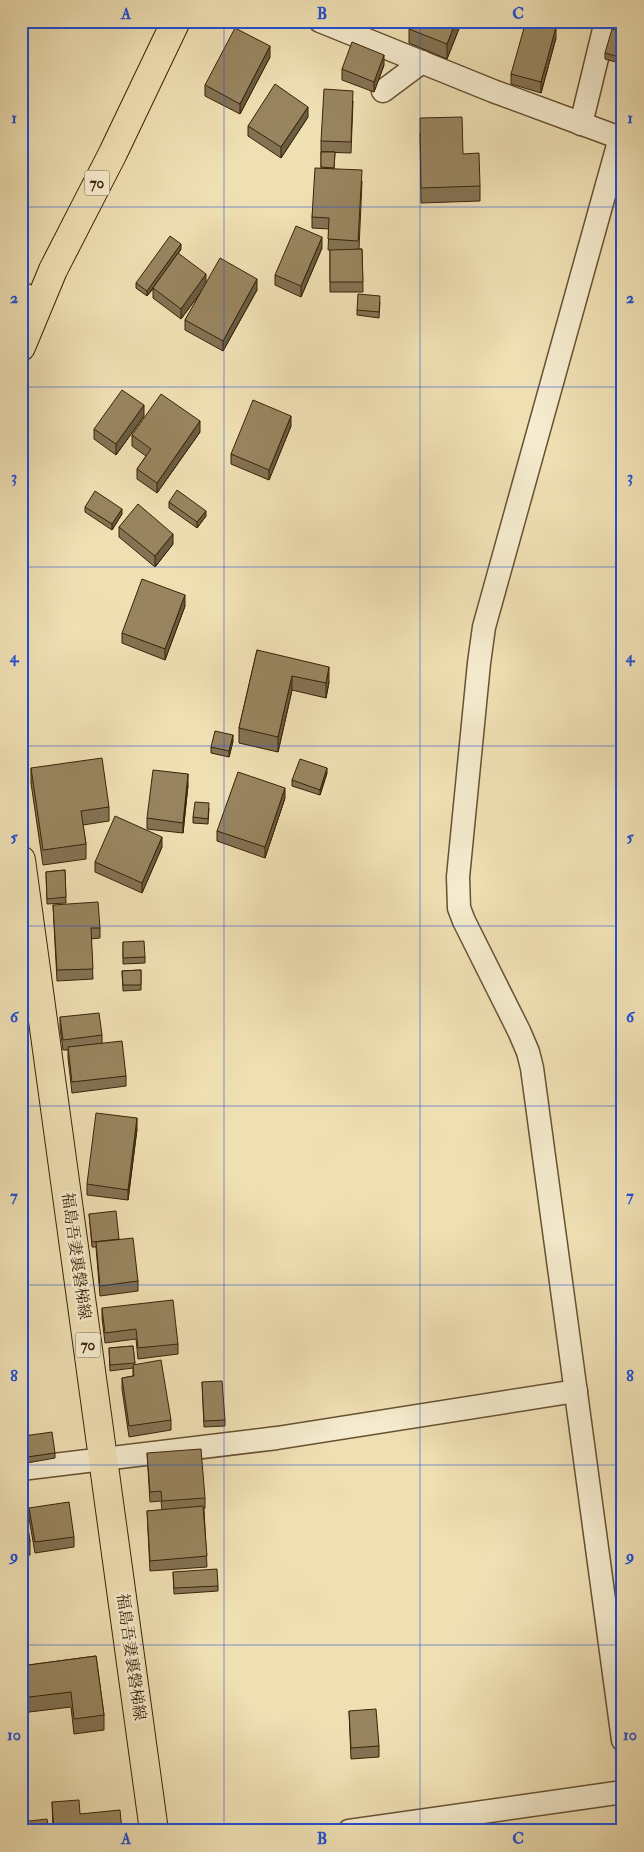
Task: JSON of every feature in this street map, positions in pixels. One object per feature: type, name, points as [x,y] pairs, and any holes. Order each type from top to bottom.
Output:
[{"type":"main road","name":"70","points":[[21,346],[31,297],[53,270],[113,153],[176,21]]},
{"type":"main road","name":"福島吾妻裏磐梯線","points":[[21,860],[154,1831]]},
{"type":"street","points":[[320,21],[621,139],[484,627],[458,877],[459,908],[464,921],[528,1052],[532,1068],[623,1740]]},
{"type":"street","points":[[582,124],[606,21]]},
{"type":"street","points":[[383,92],[422,62]]},
{"type":"street","points":[[21,1469],[277,1438],[576,1391]]},
{"type":"street","points":[[349,1831],[623,1792]]},
{"type":"building","points":[[412,21],[456,21],[447,44],[409,29]]},
{"type":"building","points":[[526,21],[535,21],[556,27],[541,82],[511,74]]},
{"type":"building","points":[[235,28],[270,46],[240,104],[205,85]]},
{"type":"building","points":[[612,29],[623,32],[623,44],[619,57],[605,53]]},
{"type":"building","points":[[352,42],[384,55],[374,82],[342,69]]},
{"type":"building","points":[[275,84],[308,107],[281,147],[248,126]]},
{"type":"building","points":[[324,89],[353,91],[351,142],[321,141]]},
{"type":"building","points":[[462,117],[463,154],[479,153],[480,186],[421,188],[420,118]]},
{"type":"building","points":[[321,152],[335,152],[334,168],[321,167]]},
{"type":"building","points":[[315,168],[362,170],[358,241],[328,239],[329,218],[312,217]]},
{"type":"building","points":[[296,226],[322,237],[301,286],[275,275]]},
{"type":"building","points":[[170,236],[181,244],[147,291],[136,283]]},
{"type":"building","points":[[362,249],[363,282],[330,282],[330,250]]},
{"type":"building","points":[[178,253],[206,274],[181,309],[153,288]]},
{"type":"building","points":[[220,258],[257,279],[223,341],[185,320]]},
{"type":"building","points":[[358,294],[380,296],[379,312],[357,310]]},
{"type":"building","points":[[122,390],[144,405],[116,444],[94,429]]},
{"type":"building","points":[[161,394],[200,421],[157,483],[137,469],[151,449],[132,435]]},
{"type":"building","points":[[253,400],[291,416],[269,470],[231,454]]},
{"type":"building","points":[[177,490],[206,511],[197,522],[169,502]]},
{"type":"building","points":[[95,491],[122,509],[112,524],[85,507]]},
{"type":"building","points":[[138,504],[173,534],[155,556],[119,527]]},
{"type":"building","points":[[142,579],[185,595],[165,649],[122,633]]},
{"type":"building","points":[[257,650],[329,667],[326,683],[292,676],[278,737],[239,728]]},
{"type":"building","points":[[215,731],[233,735],[229,751],[211,747]]},
{"type":"building","points":[[102,758],[109,807],[81,811],[86,844],[43,850],[31,768]]},
{"type":"building","points":[[300,759],[327,768],[320,790],[292,780]]},
{"type":"building","points":[[153,770],[188,774],[183,823],[147,818]]},
{"type":"building","points":[[238,772],[285,788],[265,847],[217,831]]},
{"type":"building","points":[[195,802],[209,803],[208,819],[193,817]]},
{"type":"building","points":[[115,816],[162,837],[142,883],[95,862]]},
{"type":"building","points":[[65,870],[66,897],[47,899],[46,872]]},
{"type":"building","points":[[98,902],[100,928],[91,928],[93,969],[57,970],[53,905]]},
{"type":"building","points":[[144,941],[145,957],[123,958],[123,942]]},
{"type":"building","points":[[141,970],[141,985],[123,985],[122,971]]},
{"type":"building","points":[[99,1013],[102,1035],[63,1040],[60,1017]]},
{"type":"building","points":[[122,1041],[126,1076],[72,1082],[68,1047]]},
{"type":"building","points":[[96,1113],[137,1118],[128,1190],[87,1184]]},
{"type":"building","points":[[116,1211],[119,1239],[92,1242],[89,1214]]},
{"type":"building","points":[[133,1238],[138,1281],[100,1286],[96,1242]]},
{"type":"building","points":[[173,1300],[178,1344],[138,1348],[136,1329],[105,1333],[102,1308]]},
{"type":"building","points":[[133,1346],[135,1363],[110,1365],[109,1348]]},
{"type":"building","points":[[161,1360],[171,1420],[129,1426],[122,1378],[134,1376],[133,1365]]},
{"type":"building","points":[[222,1381],[225,1420],[204,1421],[202,1382]]},
{"type":"building","points":[[52,1432],[55,1453],[27,1457],[24,1436]]},
{"type":"building","points":[[201,1449],[205,1498],[162,1501],[161,1491],[150,1492],[147,1453]]},
{"type":"building","points":[[21,1500],[24,1500],[30,1541],[21,1542]]},
{"type":"building","points":[[69,1502],[74,1537],[35,1542],[29,1508]]},
{"type":"building","points":[[203,1506],[207,1556],[150,1561],[147,1511]]},
{"type":"building","points":[[217,1569],[218,1586],[174,1588],[173,1572]]},
{"type":"building","points":[[96,1656],[104,1715],[74,1719],[71,1692],[21,1698],[21,1666]]},
{"type":"building","points":[[376,1709],[379,1746],[351,1748],[349,1711]]},
{"type":"building","points":[[79,1800],[80,1814],[120,1810],[122,1831],[54,1831],[52,1802]]},
{"type":"building","points":[[47,1819],[49,1831],[21,1831],[21,1822]]}]
